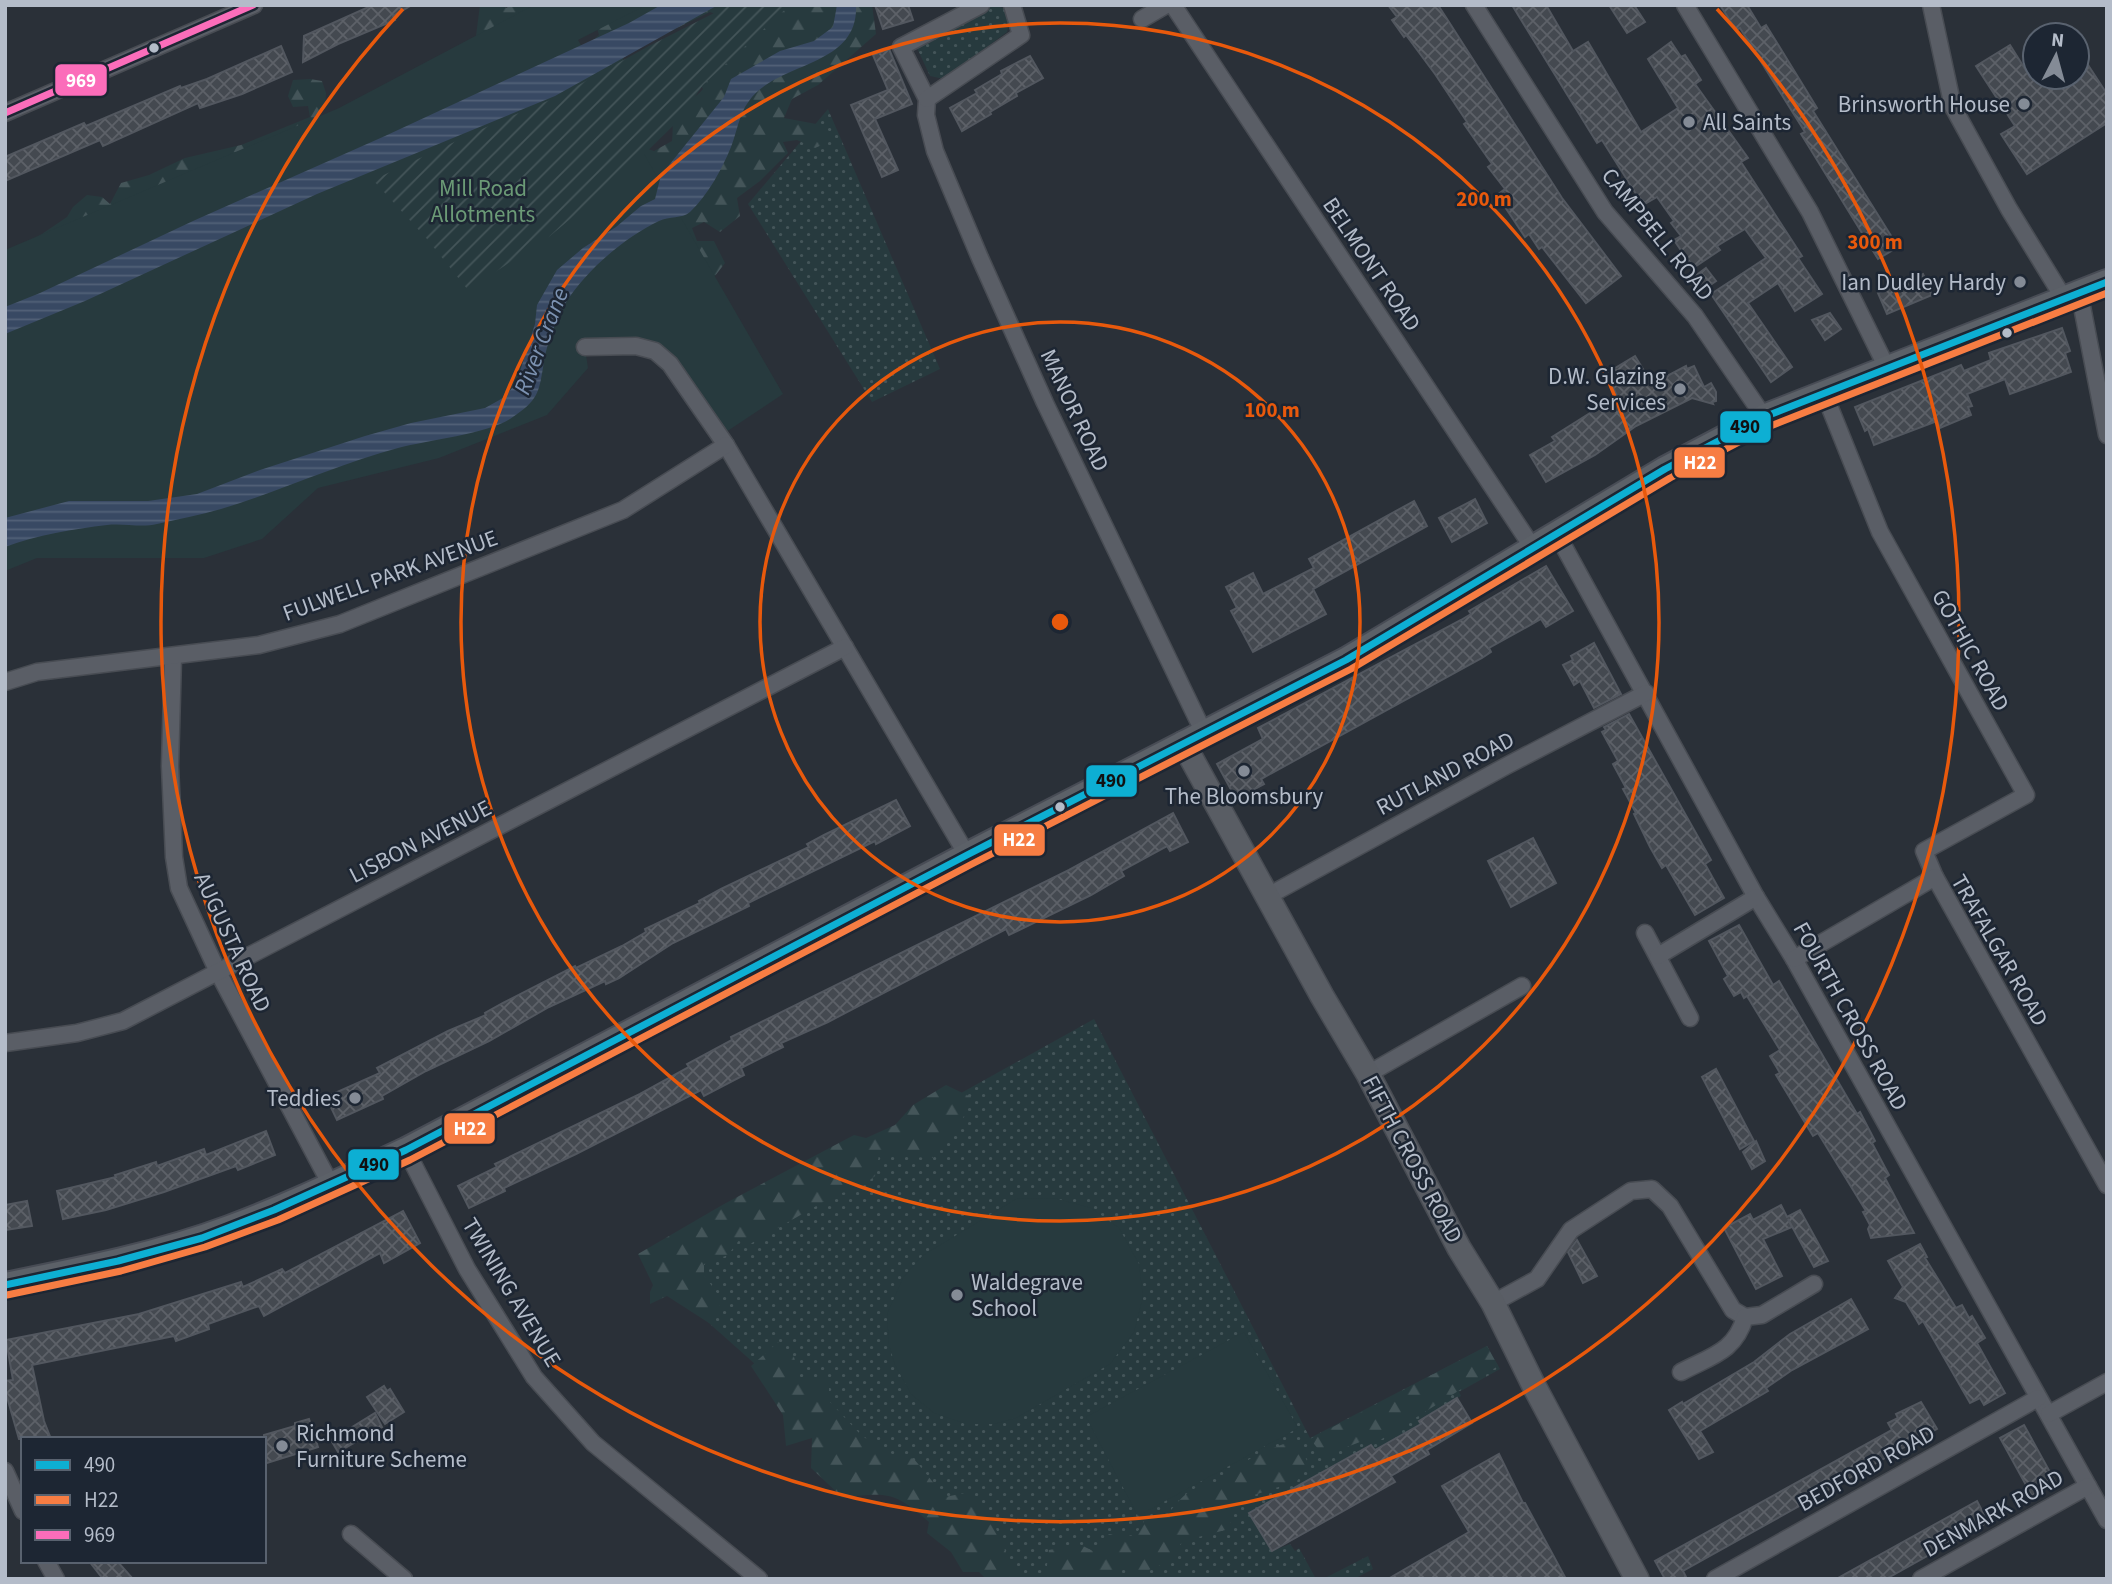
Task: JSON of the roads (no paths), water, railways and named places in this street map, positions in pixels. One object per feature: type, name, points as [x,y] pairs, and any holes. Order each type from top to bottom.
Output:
[{"type":"main road","points":[[5,1285],[105,1265],[228,1229],[406,1150],[967,855],[1346,660],[1665,469],[1764,418],[2071,294],[2107,282]]},
{"type":"street","points":[[5,113],[254,5]]},
{"type":"street","name":"MANOR ROAD","points":[[981,5],[901,47],[927,99],[926,115],[934,151],[1193,738]]},
{"type":"street","points":[[927,99],[1021,35],[1012,5]]},
{"type":"street","points":[[1142,19],[1166,5]]},
{"type":"street","name":"BELMONT ROAD","points":[[1172,5],[1533,548]]},
{"type":"street","name":"CAMPBELL ROAD","points":[[1474,5],[1605,212],[1695,316],[1764,418]]},
{"type":"street","points":[[1685,5],[1810,212],[1887,368]]},
{"type":"street","points":[[1931,5],[1953,107],[2009,209],[2071,294],[2107,435]]},
{"type":"street","points":[[585,347],[636,346],[655,351],[670,364],[726,445],[967,855]]},
{"type":"street","name":"GOTHIC ROAD","points":[[1824,393],[1880,532],[2026,795],[1924,851],[1935,877]]},
{"type":"street","name":"FULWELL PARK AVENUE","points":[[5,682],[37,672],[259,645],[340,624],[623,510],[726,445]]},
{"type":"street","name":"FOURTH CROSS ROAD","points":[[1557,534],[1756,897],[1794,959],[2107,1520]]},
{"type":"street","name":"LISBON AVENUE","points":[[5,1043],[77,1032],[122,1021],[845,647]]},
{"type":"street","name":"AUGUSTA ROAD","points":[[173,657],[170,766],[174,857],[179,888],[218,972],[331,1185]]},
{"type":"street","name":"RUTLAND ROAD","points":[[1268,896],[1646,693]]},
{"type":"street","name":"FIFTH CROSS ROAD","points":[[1193,738],[1268,896],[1368,1074],[1459,1248],[1493,1303],[1637,1579]]},
{"type":"street","name":"TRAFALGAR ROAD","points":[[1794,959],[1935,877],[2107,1185]]},
{"type":"street","points":[[1658,956],[1756,897]]},
{"type":"street","points":[[1645,933],[1690,1018]]},
{"type":"street","points":[[1368,1074],[1522,986]]},
{"type":"street","name":"TWINING AVENUE","points":[[406,1150],[467,1269],[534,1377],[593,1443],[759,1579]]},
{"type":"street","points":[[1493,1303],[1537,1279],[1571,1230],[1631,1191],[1652,1189],[1670,1206],[1733,1310],[1745,1317],[1762,1315],[1815,1284]]},
{"type":"street","points":[[1681,1372],[1728,1347],[1740,1333],[1745,1317]]},
{"type":"street","points":[[2049,1414],[2107,1382]]},
{"type":"street","name":"BEDFORD ROAD","points":[[1715,1579],[2038,1398]]},
{"type":"street","points":[[5,1471],[21,1507]]},
{"type":"street","name":"DENMARK ROAD","points":[[1922,1579],[2088,1486]]},
{"type":"street","points":[[351,1534],[404,1579]]},
{"type":"street","points":[[47,1563],[56,1579]]},
{"type":"water","points":[[661,5],[718,5],[555,96],[317,194],[85,301],[5,334],[5,307],[385,136],[629,23]]},
{"type":"water","name":"River Crane","points":[[837,5],[856,5],[853,26],[844,41],[831,53],[762,88],[749,101],[723,164],[709,190],[697,205],[687,214],[659,221],[632,236],[595,267],[574,291],[552,332],[536,395],[510,419],[472,433],[376,454],[213,511],[151,525],[113,525],[69,531],[5,547],[5,518],[69,501],[148,501],[197,494],[260,470],[365,436],[411,423],[485,408],[503,398],[516,384],[535,324],[537,305],[557,270],[583,248],[655,199],[661,175],[724,97],[731,79],[780,51],[814,41],[833,27]]},
{"type":"place","name":"Brinsworth House","points":[[2024,104]]},
{"type":"place","name":"All Saints","points":[[1689,122]]},
{"type":"place","name":"Ian Dudley Hardy","points":[[2020,282]]},
{"type":"place","name":"D.W. Glazing Services","points":[[1680,389]]},
{"type":"place","name":"The Bloomsbury","points":[[1244,771]]},
{"type":"place","name":"Teddies","points":[[355,1098]]},
{"type":"place","name":"Waldegrave School","points":[[957,1295]]},
{"type":"place","name":"Richmond Furniture Scheme","points":[[282,1446]]},
{"type":"park label","name":"Mill Road Allotments","points":[[483,201]]}]
